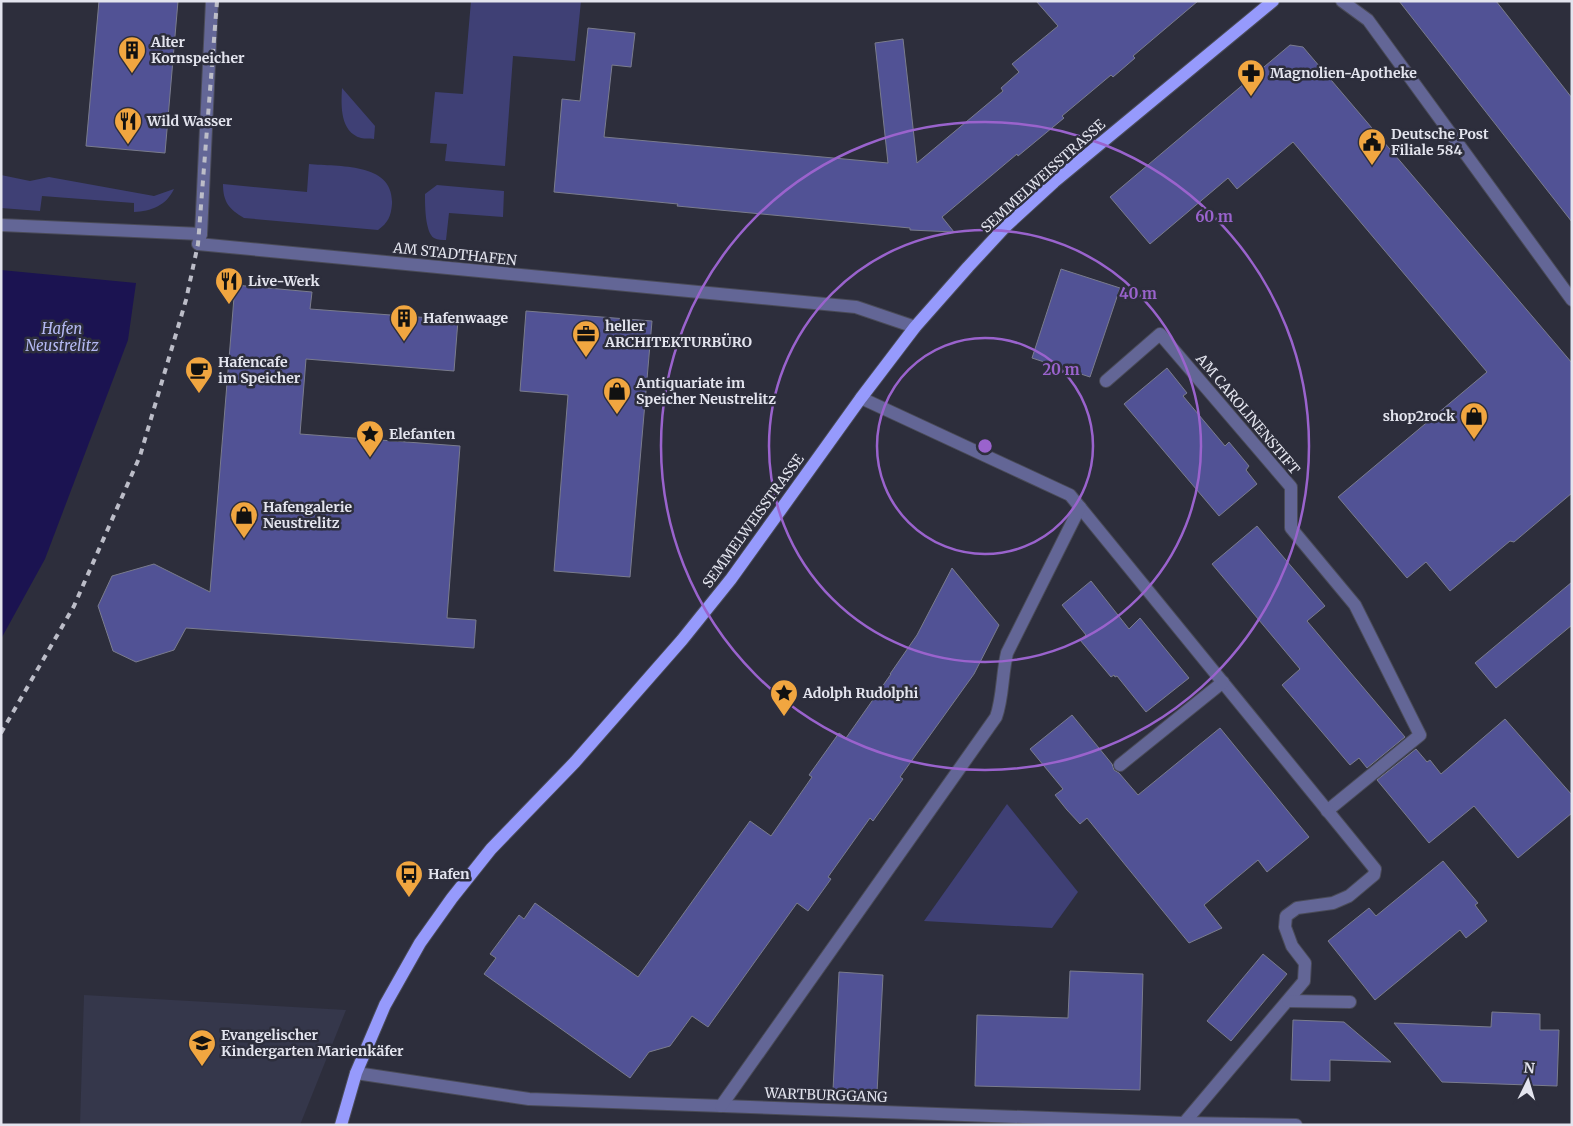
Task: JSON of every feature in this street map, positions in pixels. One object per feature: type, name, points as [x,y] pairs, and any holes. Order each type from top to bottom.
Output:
[{"type":"main road","name":"SEMMELWEISSTRASSE","points":[[341,1125],[356,1073],[385,1005],[420,943],[452,898],[491,849],[575,762],[682,640],[731,579],[861,398],[916,326],[1006,226],[1047,189],[1273,1]]},
{"type":"street","points":[[1,225],[201,234],[212,1]]},
{"type":"street","points":[[1342,1],[1368,20],[1572,300]]},
{"type":"street","name":"AM STADTHAFEN","points":[[201,234],[198,244],[856,308],[916,326]]},
{"type":"street","name":"AM CAROLINENSTIFT","points":[[1106,381],[1160,334],[1290,487],[1291,528],[1355,605],[1420,735],[1327,811]]},
{"type":"street","points":[[861,398],[1070,495],[1375,872],[1374,875],[1349,896],[1333,903],[1297,908],[1286,916],[1285,927],[1292,946],[1304,963],[1304,981],[1184,1123]]},
{"type":"street","points":[[720,1106],[996,717],[1003,667],[1007,653],[1080,507]]},
{"type":"street","points":[[1120,764],[1223,682]]},
{"type":"street","points":[[1288,1001],[1350,1002]]},
{"type":"street","name":"WARTBURGGANG","points":[[356,1073],[530,1099],[1184,1123],[1296,1125]]},
{"type":"shaded area","points":[[471,1],[581,1],[575,61],[513,56],[505,166],[445,161],[447,144],[430,143],[435,92],[463,94]]},
{"type":"shaded area","points":[[342,88],[375,126],[374,139],[361,138],[354,135],[345,124],[342,110]]},
{"type":"shaded area","points":[[309,164],[362,169],[384,180],[390,190],[392,204],[387,222],[378,230],[244,218],[231,208],[224,196],[223,184],[307,192]]},
{"type":"shaded area","points":[[1,175],[30,181],[49,177],[154,196],[174,189],[167,200],[152,209],[134,212],[134,203],[42,196],[40,211],[1,208]]},
{"type":"shaded area","points":[[437,185],[504,191],[503,217],[449,213],[446,240],[438,240],[431,235],[425,211],[425,194]]},
{"type":"shaded area","points":[[1007,804],[1078,892],[1052,928],[924,921]]},
{"type":"shaded area","name":"Evangelischer Kindergarten Marienkäfer","points":[[84,995],[346,1010],[300,1125],[80,1125]]},
{"type":"water","name":"Hafen Neustrelitz","points":[[1,270],[136,283],[128,340],[45,559],[1,639]]},
{"type":"building","name":"Alter Kornspeicher","points":[[99,1],[178,1],[165,153],[86,146]]},
{"type":"building","points":[[1036,1],[1198,1],[1133,56],[1135,58],[1113,77],[1111,75],[1062,116],[1064,118],[1018,156],[1017,154],[942,217],[954,232],[910,230],[910,228],[677,206],[678,204],[554,192],[562,99],[580,101],[588,28],[635,33],[631,67],[612,65],[604,137],[888,163],[875,43],[903,39],[917,163],[1003,91],[1001,88],[1019,72],[1012,64],[1058,26]]},
{"type":"building","points":[[1399,1],[1496,1],[1572,98],[1572,222]]},
{"type":"building","points":[[1290,45],[1303,47],[1572,363],[1572,493],[1514,542],[1510,541],[1450,591],[1426,562],[1407,578],[1338,497],[1487,372],[1293,142],[1237,189],[1228,178],[1150,244],[1110,197]]},
{"type":"building","points":[[1061,269],[1120,288],[1090,377],[1032,358]]},
{"type":"building","points":[[235,285],[312,292],[310,309],[458,320],[454,371],[306,359],[300,434],[460,446],[447,618],[476,620],[474,648],[186,628],[174,650],[136,662],[113,651],[98,606],[112,576],[154,564],[210,592]]},
{"type":"building","points":[[526,311],[652,321],[630,577],[554,571],[568,395],[520,391]]},
{"type":"building","points":[[1167,368],[1187,393],[1183,396],[1225,446],[1229,442],[1249,466],[1246,470],[1257,484],[1219,516],[1124,404]]},
{"type":"building","points":[[1257,526],[1325,606],[1307,621],[1405,737],[1367,768],[1359,758],[1350,765],[1282,685],[1300,669],[1212,564]]},
{"type":"building","points":[[952,568],[999,625],[974,674],[900,777],[903,779],[873,821],[870,818],[828,877],[831,879],[808,911],[797,903],[708,1027],[692,1016],[670,1046],[649,1052],[630,1078],[484,974],[496,958],[490,954],[519,915],[524,919],[535,903],[638,977],[750,821],[771,836],[812,777],[809,775],[839,733],[846,738],[891,674],[917,635]]},
{"type":"building","points":[[1091,581],[1129,629],[1140,618],[1189,678],[1146,712],[1117,676],[1111,677],[1080,640],[1086,635],[1062,605]]},
{"type":"building","points":[[1572,582],[1572,625],[1496,688],[1475,663]]},
{"type":"building","points":[[1072,715],[1112,764],[1114,770],[1119,773],[1138,795],[1220,728],[1309,837],[1267,872],[1258,860],[1204,905],[1222,928],[1189,943],[1087,818],[1080,824],[1067,810],[1055,795],[1063,789],[1030,749]]},
{"type":"building","points":[[1505,719],[1572,795],[1572,813],[1518,858],[1474,806],[1429,843],[1377,780],[1416,749],[1427,762],[1430,760],[1441,774]]},
{"type":"building","points":[[1443,861],[1478,903],[1475,905],[1487,921],[1466,938],[1460,930],[1375,1000],[1328,941],[1369,908],[1376,916]]},
{"type":"building","points":[[1263,954],[1287,974],[1231,1041],[1207,1021]]},
{"type":"building","points":[[1070,971],[1143,974],[1140,1090],[975,1086],[977,1015],[1068,1018]]},
{"type":"building","points":[[839,972],[883,975],[877,1093],[833,1090]]},
{"type":"building","points":[[1492,1012],[1540,1014],[1540,1030],[1559,1030],[1557,1086],[1442,1082],[1394,1023],[1491,1027]]},
{"type":"building","points":[[1293,1020],[1344,1022],[1391,1062],[1330,1060],[1330,1081],[1291,1080]]},
{"type":"railway","points":[[1,733],[74,606],[140,456],[186,300],[198,244],[217,1]]},
{"type":"place","name":"Alter Kornspeicher","points":[[132,74]]},
{"type":"place","name":"Magnolien-Apotheke","points":[[1251,97]]},
{"type":"place","name":"Wild Wasser","points":[[128,145]]},
{"type":"place","name":"Deutsche Post Filiale 584","points":[[1372,166]]},
{"type":"place","name":"Live-Werk","points":[[229,305]]},
{"type":"place","name":"Hafenwaage","points":[[404,342]]},
{"type":"place","name":"heller ARCHITEKTURBÜRO","points":[[586,358]]},
{"type":"place","name":"Hafencafe im Speicher","points":[[199,394]]},
{"type":"place","name":"Antiquariate im Speicher Neustrelitz","points":[[617,415]]},
{"type":"place","name":"shop2rock","points":[[1474,440]]},
{"type":"place","name":"Elefanten","points":[[370,458]]},
{"type":"place","name":"Hafengalerie Neustrelitz","points":[[244,539]]},
{"type":"place","name":"Adolph Rudolphi","points":[[784,717]]},
{"type":"place","name":"Hafen","points":[[409,898]]},
{"type":"place","name":"Evangelischer Kindergarten Marienkäfer","points":[[202,1067]]}]
